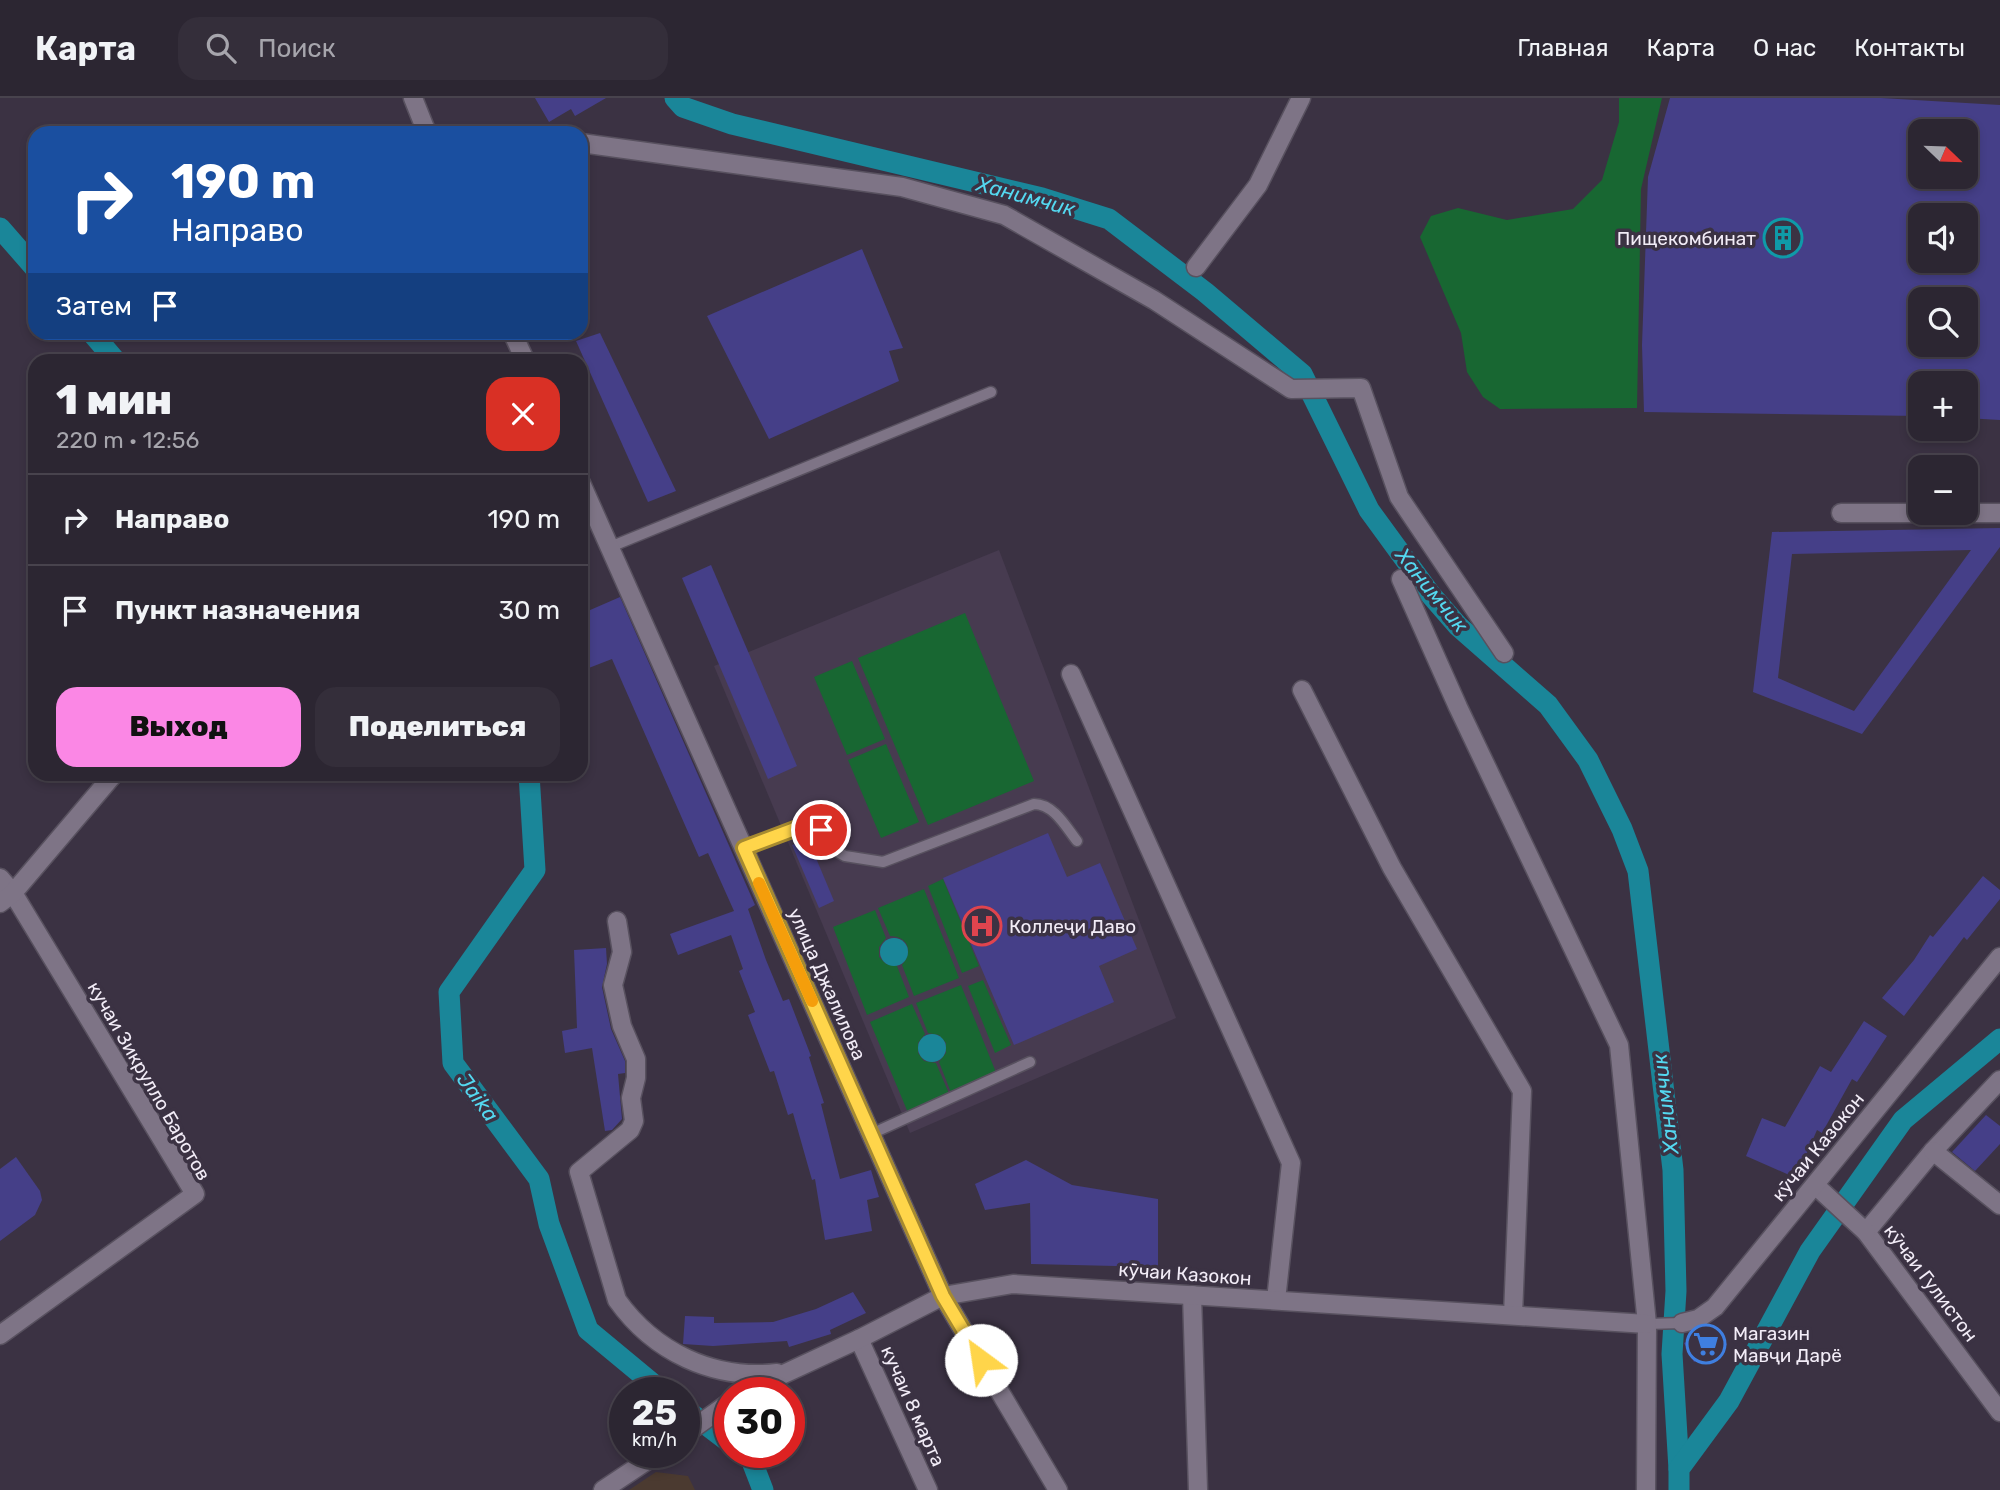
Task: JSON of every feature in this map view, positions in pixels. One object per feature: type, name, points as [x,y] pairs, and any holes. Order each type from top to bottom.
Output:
[{"type":"street","points":[[413,98],[423,126]]},
{"type":"street","points":[[1196,267],[1258,185],[1301,98]]},
{"type":"street","points":[[588,144],[902,187],[1004,215],[1154,300],[1291,389],[1361,387],[1399,497],[1504,653]]},
{"type":"street","name":"улица Джалилова","points":[[588,499],[943,1296],[1058,1490]]},
{"type":"street","points":[[1841,513],[2000,513]]},
{"type":"street","points":[[1401,579],[1458,707],[1619,1045],[1665,1323],[1646,1490]]},
{"type":"street","points":[[1071,674],[1291,1163],[1276,1300]]},
{"type":"street","points":[[1302,690],[1392,867],[1522,1091],[1513,1315]]},
{"type":"street","points":[[7,898],[108,781]]},
{"type":"street","name":"кучаи Зикрулло Баротов","points":[[0,878],[7,898],[195,1194],[0,1335]]},
{"type":"street","points":[[617,920],[622,952],[613,985],[622,1026],[636,1059],[636,1078],[631,1098],[634,1121],[630,1130],[579,1172],[617,1300],[628,1316],[666,1350],[684,1359],[746,1374],[791,1371]]},
{"type":"street","name":"кӯчаи Казокон","points":[[778,1377],[943,1296],[1013,1284],[1665,1323],[1698,1319],[1715,1307],[2000,957]]},
{"type":"street","name":"кӯчаи Гулистон","points":[[2000,1080],[1933,1152],[1866,1231],[2000,1412]]},
{"type":"street","points":[[1933,1152],[2000,1205]]},
{"type":"street","points":[[1815,1185],[1866,1231]]},
{"type":"street","points":[[1192,1295],[1198,1490]]},
{"type":"street","name":"кучаи 8 марта","points":[[859,1339],[928,1490]]},
{"type":"street","points":[[603,1490],[636,1468]]},
{"type":"lane","points":[[610,547],[991,392]]},
{"type":"lane","points":[[744,848],[808,824],[821,830],[834,849],[845,856],[883,862],[1034,804],[1046,806],[1054,812],[1077,841]]},
{"type":"lane","points":[[871,1134],[1030,1062]]},
{"type":"shaded area","name":"Коллеҷи Даво","points":[[999,550],[1176,1018],[910,1133],[714,666]]},
{"type":"shaded area","points":[[656,1472],[688,1476],[695,1490],[629,1490]]},
{"type":"green space","points":[[1619,98],[1662,98],[1641,189],[1637,408],[1500,409],[1483,397],[1467,372],[1461,333],[1420,237],[1431,216],[1458,208],[1507,220],[1573,209],[1602,180],[1619,122]]},
{"type":"green space","points":[[965,613],[1034,781],[928,825],[858,658]]},
{"type":"green space","points":[[852,661],[885,739],[847,755],[814,677]]},
{"type":"green space","points":[[886,744],[919,822],[881,838],[848,760]]},
{"type":"green space","points":[[943,879],[979,966],[962,973],[928,886]]},
{"type":"green space","points":[[924,889],[959,978],[914,996],[902,965],[908,955],[907,946],[901,939],[890,936],[878,908]]},
{"type":"green space","points":[[875,910],[886,938],[879,947],[879,957],[886,964],[897,966],[909,997],[867,1015],[833,927]]},
{"type":"green space","points":[[983,980],[1011,1045],[995,1053],[968,986]]},
{"type":"green space","points":[[961,985],[997,1075],[952,1095],[939,1062],[946,1053],[946,1043],[939,1035],[928,1033],[916,1003]]},
{"type":"green space","points":[[912,1004],[925,1034],[918,1043],[918,1053],[924,1061],[936,1063],[950,1096],[909,1115],[870,1022]]},
{"type":"water","points":[[894,938],[904,942],[908,952],[904,962],[894,966],[884,962],[880,952],[884,942]]},
{"type":"water","points":[[932,1034],[942,1038],[946,1048],[942,1058],[932,1062],[922,1058],[918,1048],[922,1038]]},
{"type":"building","points":[[535,98],[606,98],[575,116],[571,109],[549,122]]},
{"type":"building","name":"Пищекомбинат","points":[[1670,98],[1881,98],[2000,105],[2000,420],[1978,419],[1978,371],[1908,371],[1908,416],[1644,412],[1642,345],[1648,177]]},
{"type":"building","points":[[862,249],[903,348],[889,351],[899,381],[769,439],[707,316]]},
{"type":"building","points":[[600,333],[676,491],[648,502],[588,368],[588,354],[582,354],[576,341],[588,340],[588,337]]},
{"type":"building","points":[[2000,528],[2000,547],[1862,734],[1753,692],[1772,532]],"holes":[[[1971,550],[1854,711],[1778,678],[1792,554]]]},
{"type":"building","points":[[711,565],[797,766],[768,779],[682,578]]},
{"type":"building","points":[[620,597],[755,905],[748,909],[766,960],[783,1001],[789,999],[811,1056],[809,1057],[824,1103],[821,1104],[840,1179],[871,1170],[879,1197],[867,1200],[872,1231],[825,1240],[815,1179],[812,1180],[793,1113],[788,1115],[774,1071],[770,1072],[748,1015],[755,1012],[739,971],[743,969],[731,935],[678,955],[670,934],[734,911],[708,853],[699,857],[612,659],[588,668],[588,611]]},
{"type":"building","points":[[1048,833],[1067,877],[1100,863],[1137,949],[1099,966],[1114,1002],[1014,1045],[943,878]]},
{"type":"building","points":[[808,839],[834,901],[819,908],[792,845]]},
{"type":"building","points":[[1983,876],[2000,890],[2000,899],[1967,940],[1964,937],[1904,1016],[1882,998],[1914,960],[1930,935],[1933,937]]},
{"type":"building","points":[[606,948],[607,964],[602,987],[611,1029],[625,1061],[625,1073],[618,1074],[622,1119],[612,1130],[605,1131],[592,1048],[565,1053],[562,1031],[577,1028],[574,950]]},
{"type":"building","points":[[1864,1021],[1887,1036],[1857,1082],[1852,1079],[1822,1133],[1817,1130],[1796,1178],[1746,1156],[1762,1118],[1785,1127],[1820,1066],[1831,1072]]},
{"type":"building","points":[[1986,1115],[2000,1126],[2000,1144],[1975,1171],[1952,1152]]},
{"type":"building","points":[[16,1157],[40,1191],[42,1200],[35,1215],[0,1241],[0,1169]]},
{"type":"building","points":[[1026,1160],[1072,1185],[1158,1199],[1158,1267],[1031,1264],[1030,1203],[985,1210],[975,1184]]},
{"type":"building","points":[[853,1292],[866,1313],[830,1330],[831,1334],[789,1347],[787,1341],[713,1346],[683,1344],[685,1316],[714,1317],[714,1323],[773,1322],[816,1309]]},
{"type":"building","name":"Магазин Мавҷи Дарё","points":[[1718,1327],[1727,1345],[1694,1362],[1684,1343]]},
{"type":"waterway","name":"Ханимчик","points":[[675,98],[683,107],[732,124],[1042,198],[1109,219],[1205,292],[1302,374],[1369,510],[1431,595],[1458,626],[1548,705],[1588,760],[1622,829],[1638,871],[1673,1170],[1676,1291],[1672,1354],[1679,1469]]},
{"type":"waterway","name":"Jaika","points":[[0,228],[28,260]]},
{"type":"waterway","name":"Jaika","points":[[98,340],[110,354]]},
{"type":"waterway","name":"Jaika","points":[[529,781],[535,870],[449,992],[453,1063],[539,1179],[549,1224],[588,1330],[645,1377]]},
{"type":"waterway","name":"Ханимчик","points":[[1679,1490],[1679,1469],[1729,1401],[1810,1251],[1903,1120],[2000,1039]]},
{"type":"waterway","name":"Jaika","points":[[700,1420],[714,1431]]},
{"type":"waterway","name":"Jaika","points":[[754,1468],[763,1490]]},
{"type":"slow traffic","points":[[759,883],[812,1001]]},
{"type":"place","name":"Пищекомбинат","points":[[1783,238]]},
{"type":"place","name":"Коллеҷи Даво","points":[[982,926]]},
{"type":"place","name":"Магазин Мавҷи Дарё","points":[[1706,1344]]},
{"type":"route","points":[[821,830],[808,824],[744,848],[943,1296],[981,1360]]}]
